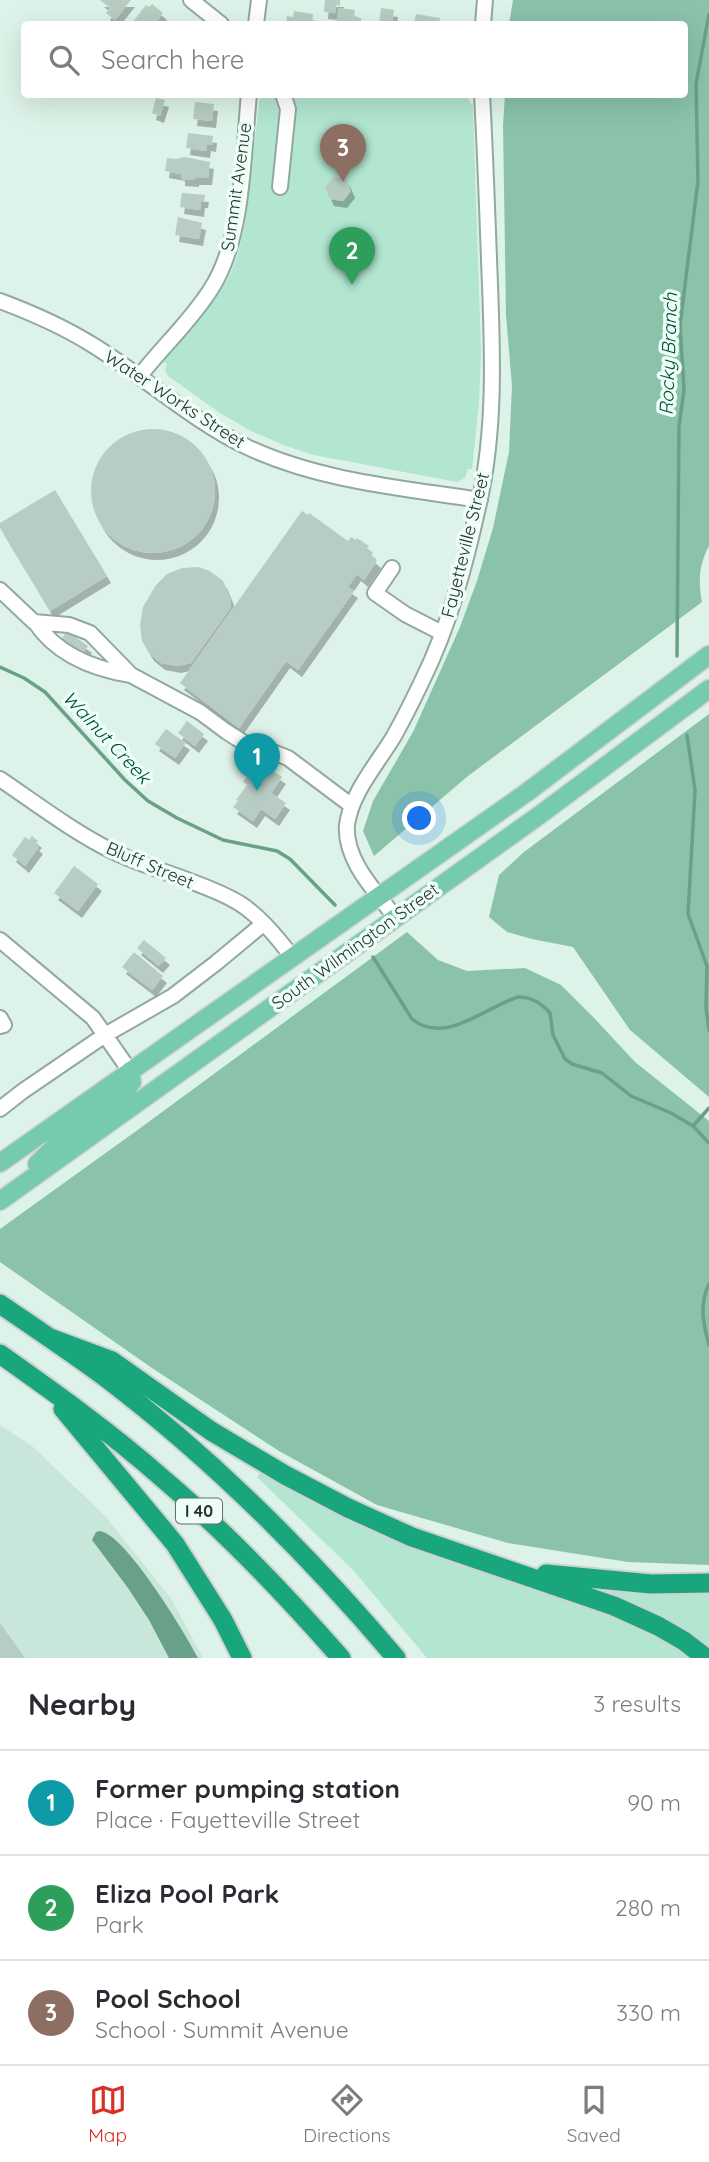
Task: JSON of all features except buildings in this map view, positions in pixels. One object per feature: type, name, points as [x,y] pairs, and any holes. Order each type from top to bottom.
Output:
[{"type":"highway","name":"I 40","points":[[0,1304],[104,1377],[242,1493],[328,1581],[396,1658]]},
{"type":"highway","points":[[50,1338],[112,1361],[211,1431],[348,1508],[412,1538],[614,1606],[658,1626],[706,1658]]},
{"type":"highway","name":"I 40","points":[[0,1354],[125,1447],[207,1518],[284,1593],[341,1658]]},
{"type":"highway","points":[[40,1382],[175,1544],[223,1620],[242,1658]]},
{"type":"highway","points":[[509,1569],[651,1584],[709,1583]]},
{"type":"main road","name":"South Wilmington Street","points":[[0,1163],[380,896],[620,724],[709,655]]},
{"type":"main road","name":"South Wilmington Street","points":[[1,1200],[541,814],[709,689]]},
{"type":"main road","points":[[1,1200],[62,1139],[127,1089],[132,1082],[130,1070]]},
{"type":"street","points":[[191,0],[217,21]]},
{"type":"street","points":[[256,21],[259,0]]},
{"type":"street","points":[[483,21],[485,0]]},
{"type":"street","name":"Summit Avenue","points":[[139,377],[200,304],[224,265],[236,213],[248,98]]},
{"type":"street","points":[[281,187],[288,109],[284,98]]},
{"type":"street","name":"Fayetteville Street","points":[[395,917],[356,863],[347,825],[352,806],[395,735],[424,677],[459,584],[480,500],[491,404],[482,98]]},
{"type":"street","name":"Water Works Street","points":[[0,301],[66,330],[224,434],[272,457],[332,476],[480,500]]},
{"type":"street","points":[[392,568],[375,593],[405,614],[442,633]]},
{"type":"street","points":[[0,590],[35,622],[46,638],[71,656],[106,671],[131,675]]},
{"type":"street","points":[[35,622],[69,625],[90,633],[131,675],[200,712],[249,746],[288,758],[352,806]]},
{"type":"street","name":"Bluff Street","points":[[0,779],[77,833],[116,853],[233,899],[263,924],[293,958]]},
{"type":"street","points":[[0,1109],[105,1035],[143,1015],[180,990],[263,924]]},
{"type":"street","points":[[0,940],[93,1018],[130,1070]]},
{"type":"street","points":[[0,1018],[4,1025],[0,1026]]},
{"type":"shaded area","points":[[513,0],[709,0],[709,546],[700,573],[702,602],[468,776],[374,856],[363,831],[373,801],[413,732],[460,627],[493,528],[509,452],[512,386],[506,315],[505,98],[688,98],[688,21],[510,21]]},
{"type":"shaded area","points":[[260,98],[468,98],[473,106],[481,352],[472,469],[468,469],[465,478],[457,482],[314,455],[286,446],[251,431],[220,413],[168,376],[165,370],[167,363],[163,362],[218,295],[230,275],[245,224]]},
{"type":"shaded area","points":[[709,714],[709,1097],[630,1030],[573,947],[507,932],[489,917],[499,875],[524,852]]},
{"type":"shaded area","points":[[407,932],[438,960],[467,971],[525,968],[561,985],[635,1062],[709,1121],[709,1565],[628,1562],[508,1543],[377,1505],[279,1451],[152,1368],[0,1262],[0,1229]]},
{"type":"shaded area","points":[[0,1425],[32,1446],[105,1516],[172,1600],[203,1658],[0,1658]]},
{"type":"shaded area","points":[[262,1471],[335,1513],[403,1545],[467,1568],[626,1615],[693,1658],[427,1658],[354,1571],[257,1477]]},
{"type":"shaded area","points":[[100,1531],[111,1537],[139,1566],[198,1658],[169,1658],[149,1620],[92,1540],[96,1532]]},
{"type":"shaded area","points":[[611,1588],[709,1592],[709,1651],[610,1596]]},
{"type":"waterway","name":"Rocky Branch","points":[[677,656],[679,426],[684,390],[680,325],[698,181],[696,84],[709,14]]},
{"type":"waterway","name":"Walnut Creek","points":[[0,667],[45,692],[125,780],[148,801],[223,840],[277,851],[290,859],[335,905]]},
{"type":"waterway","name":"Rocky Branch","points":[[687,735],[695,790],[688,914],[707,966],[706,1008],[709,1030]]},
{"type":"waterway","name":"Walnut Creek","points":[[373,957],[412,1019],[425,1026],[451,1027],[518,997],[536,1001],[550,1013],[553,1035],[565,1059],[572,1064],[602,1073],[631,1096],[671,1113],[693,1126],[709,1143]]},
{"type":"waterway","name":"Rocky Branch","points":[[693,1126],[709,1108]]},
{"type":"waterway","name":"Walnut Creek","points":[[709,1284],[703,1314],[709,1345]]},
{"type":"place","name":"Pool School","points":[[343,182]]},
{"type":"place","name":"Eliza Pool Park","points":[[352,285]]},
{"type":"place","name":"Former pumping station","points":[[257,791]]}]
